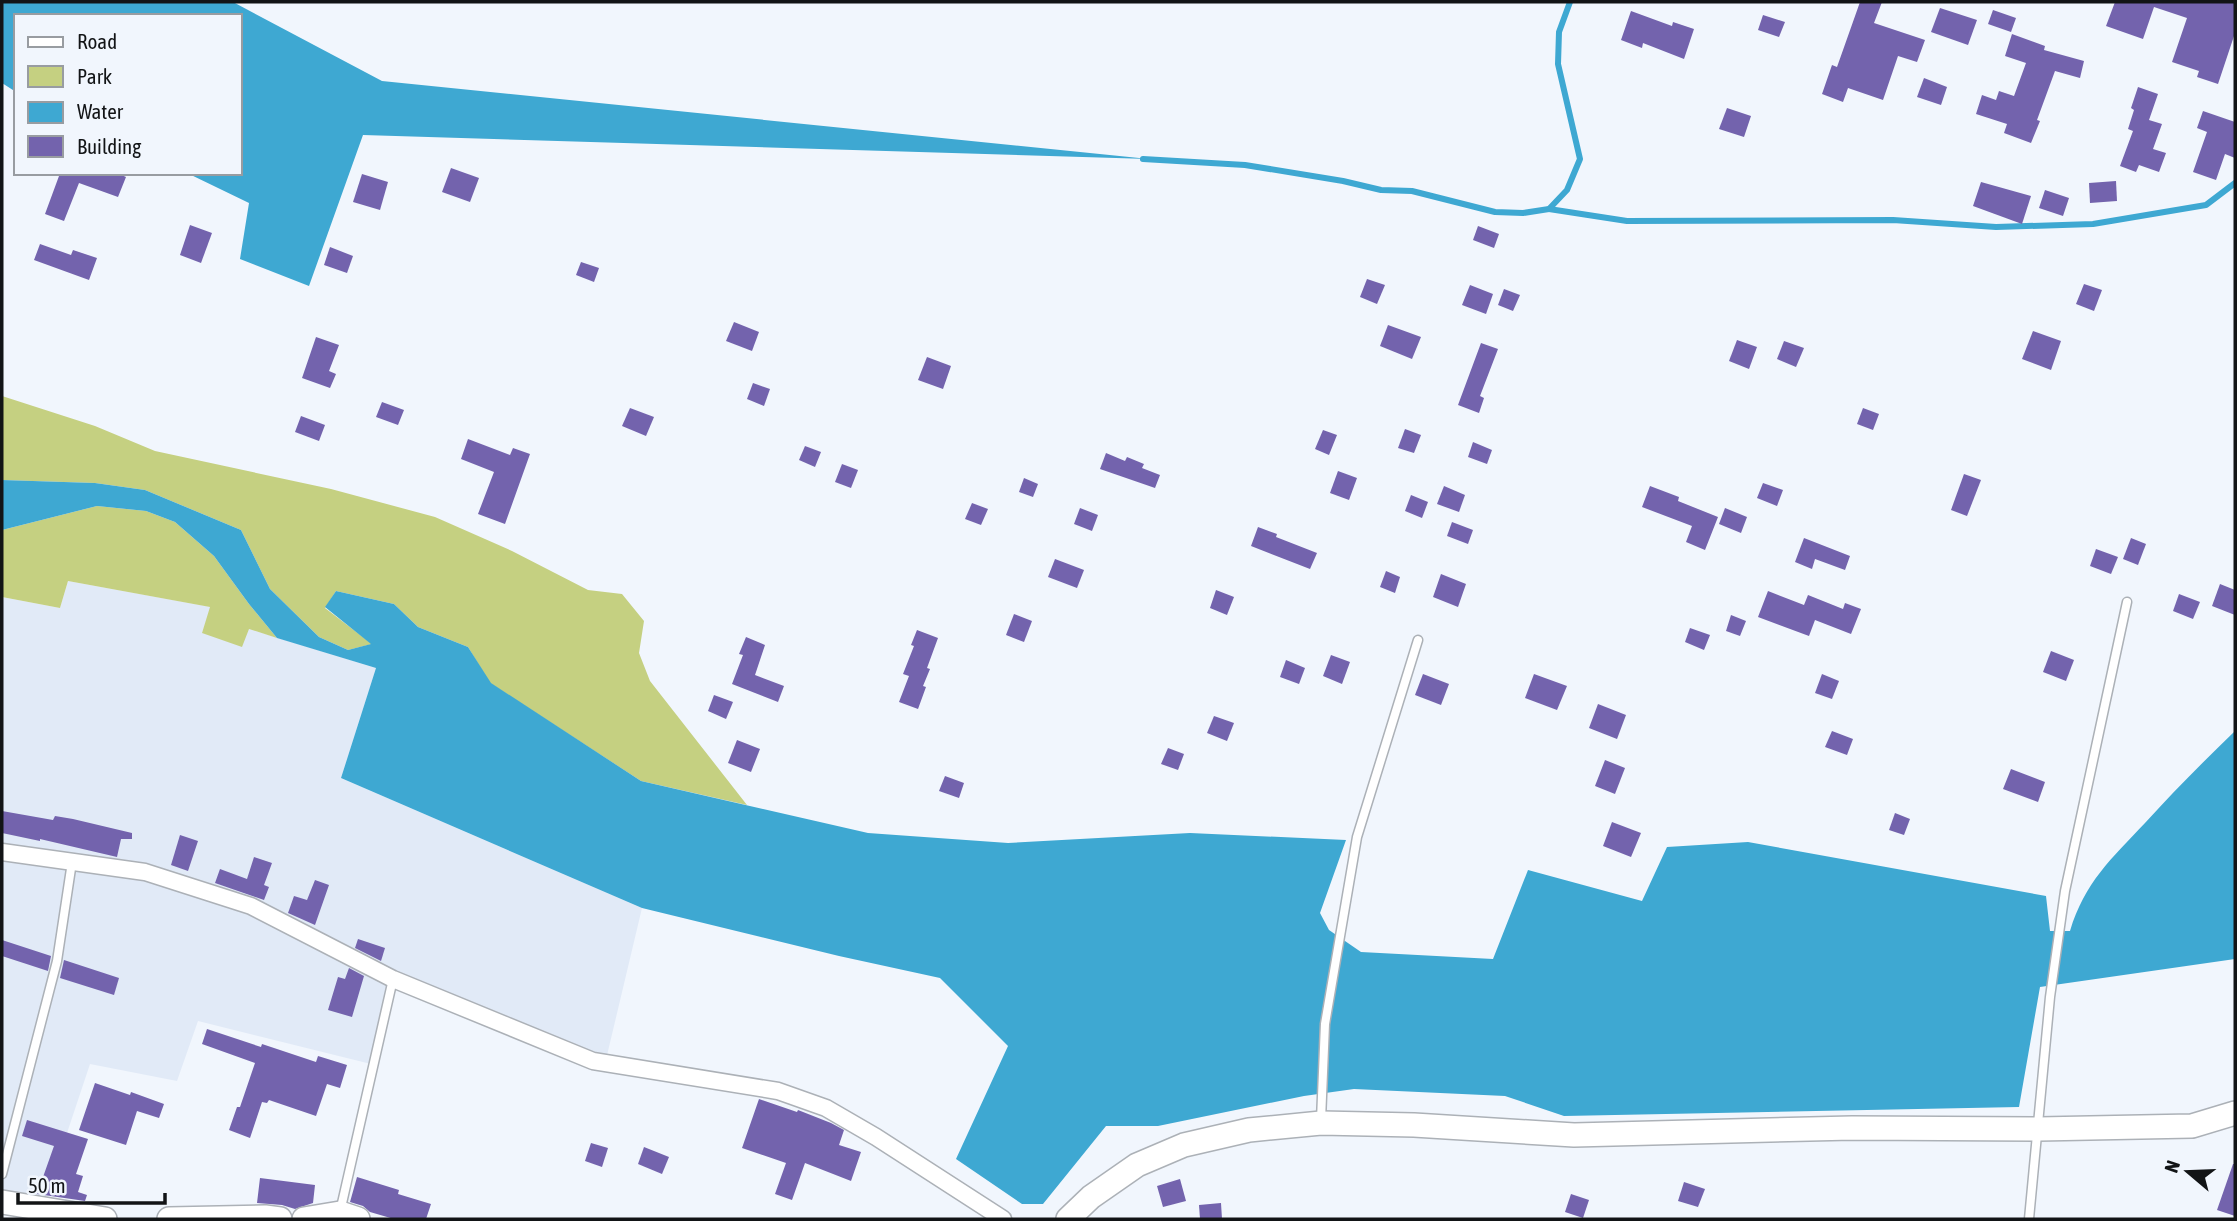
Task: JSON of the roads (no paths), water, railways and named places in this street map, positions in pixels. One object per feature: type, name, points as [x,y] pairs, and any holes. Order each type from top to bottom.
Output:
[{"type":"street","points":[[2,852],[145,873],[251,906],[393,979],[593,1061],[778,1091],[825,1108],[876,1137],[1003,1219]]},
{"type":"street","points":[[1068,1219],[1091,1197],[1137,1165],[1184,1145],[1249,1130],[1321,1123],[1414,1125],[1574,1135],[1852,1128],[2192,1126],[2235,1113]]},
{"type":"street","points":[[2,1202],[105,1219]]},
{"type":"street","points":[[304,1219],[349,1216]]},
{"type":"street","points":[[169,1219],[280,1219]]},
{"type":"lane","points":[[2029,1219],[2050,997],[2065,891],[2127,602]]},
{"type":"lane","points":[[1321,1123],[1325,1024],[1357,837],[1418,640]]},
{"type":"lane","points":[[2,1174],[57,961],[72,862]]},
{"type":"lane","points":[[349,1216],[393,979]]},
{"type":"water","points":[[2,2],[233,2],[382,81],[1149,159],[363,135],[309,286],[240,259],[249,203],[191,175],[242,175],[242,14],[14,14],[14,91],[2,83]]},
{"type":"water","points":[[2,480],[95,483],[145,490],[241,530],[270,589],[319,637],[348,650],[371,644],[325,607],[336,591],[394,604],[418,627],[468,647],[491,683],[641,781],[868,833],[1008,843],[1190,833],[1346,840],[1320,913],[1329,930],[1361,952],[1493,959],[1528,870],[1642,901],[1667,847],[1748,842],[2046,896],[2050,931],[2070,931],[2083,899],[2100,872],[2235,731],[2235,959],[2040,987],[2019,1107],[1564,1116],[1505,1096],[1354,1089],[1304,1096],[1158,1126],[1106,1126],[1043,1204],[1022,1204],[956,1159],[1008,1046],[940,978],[642,908],[341,778],[376,668],[277,638],[214,556],[175,522],[146,511],[97,506],[2,530]]},
{"type":"waterway","points":[[1143,159],[1245,165],[1381,190],[1412,191],[1495,212],[1523,213],[1549,209],[1567,190],[1580,159],[1558,64],[1559,32],[1570,2]]},
{"type":"waterway","points":[[1549,209],[1627,221],[1893,220],[1996,227],[2093,224],[2206,205],[2235,183]]}]
